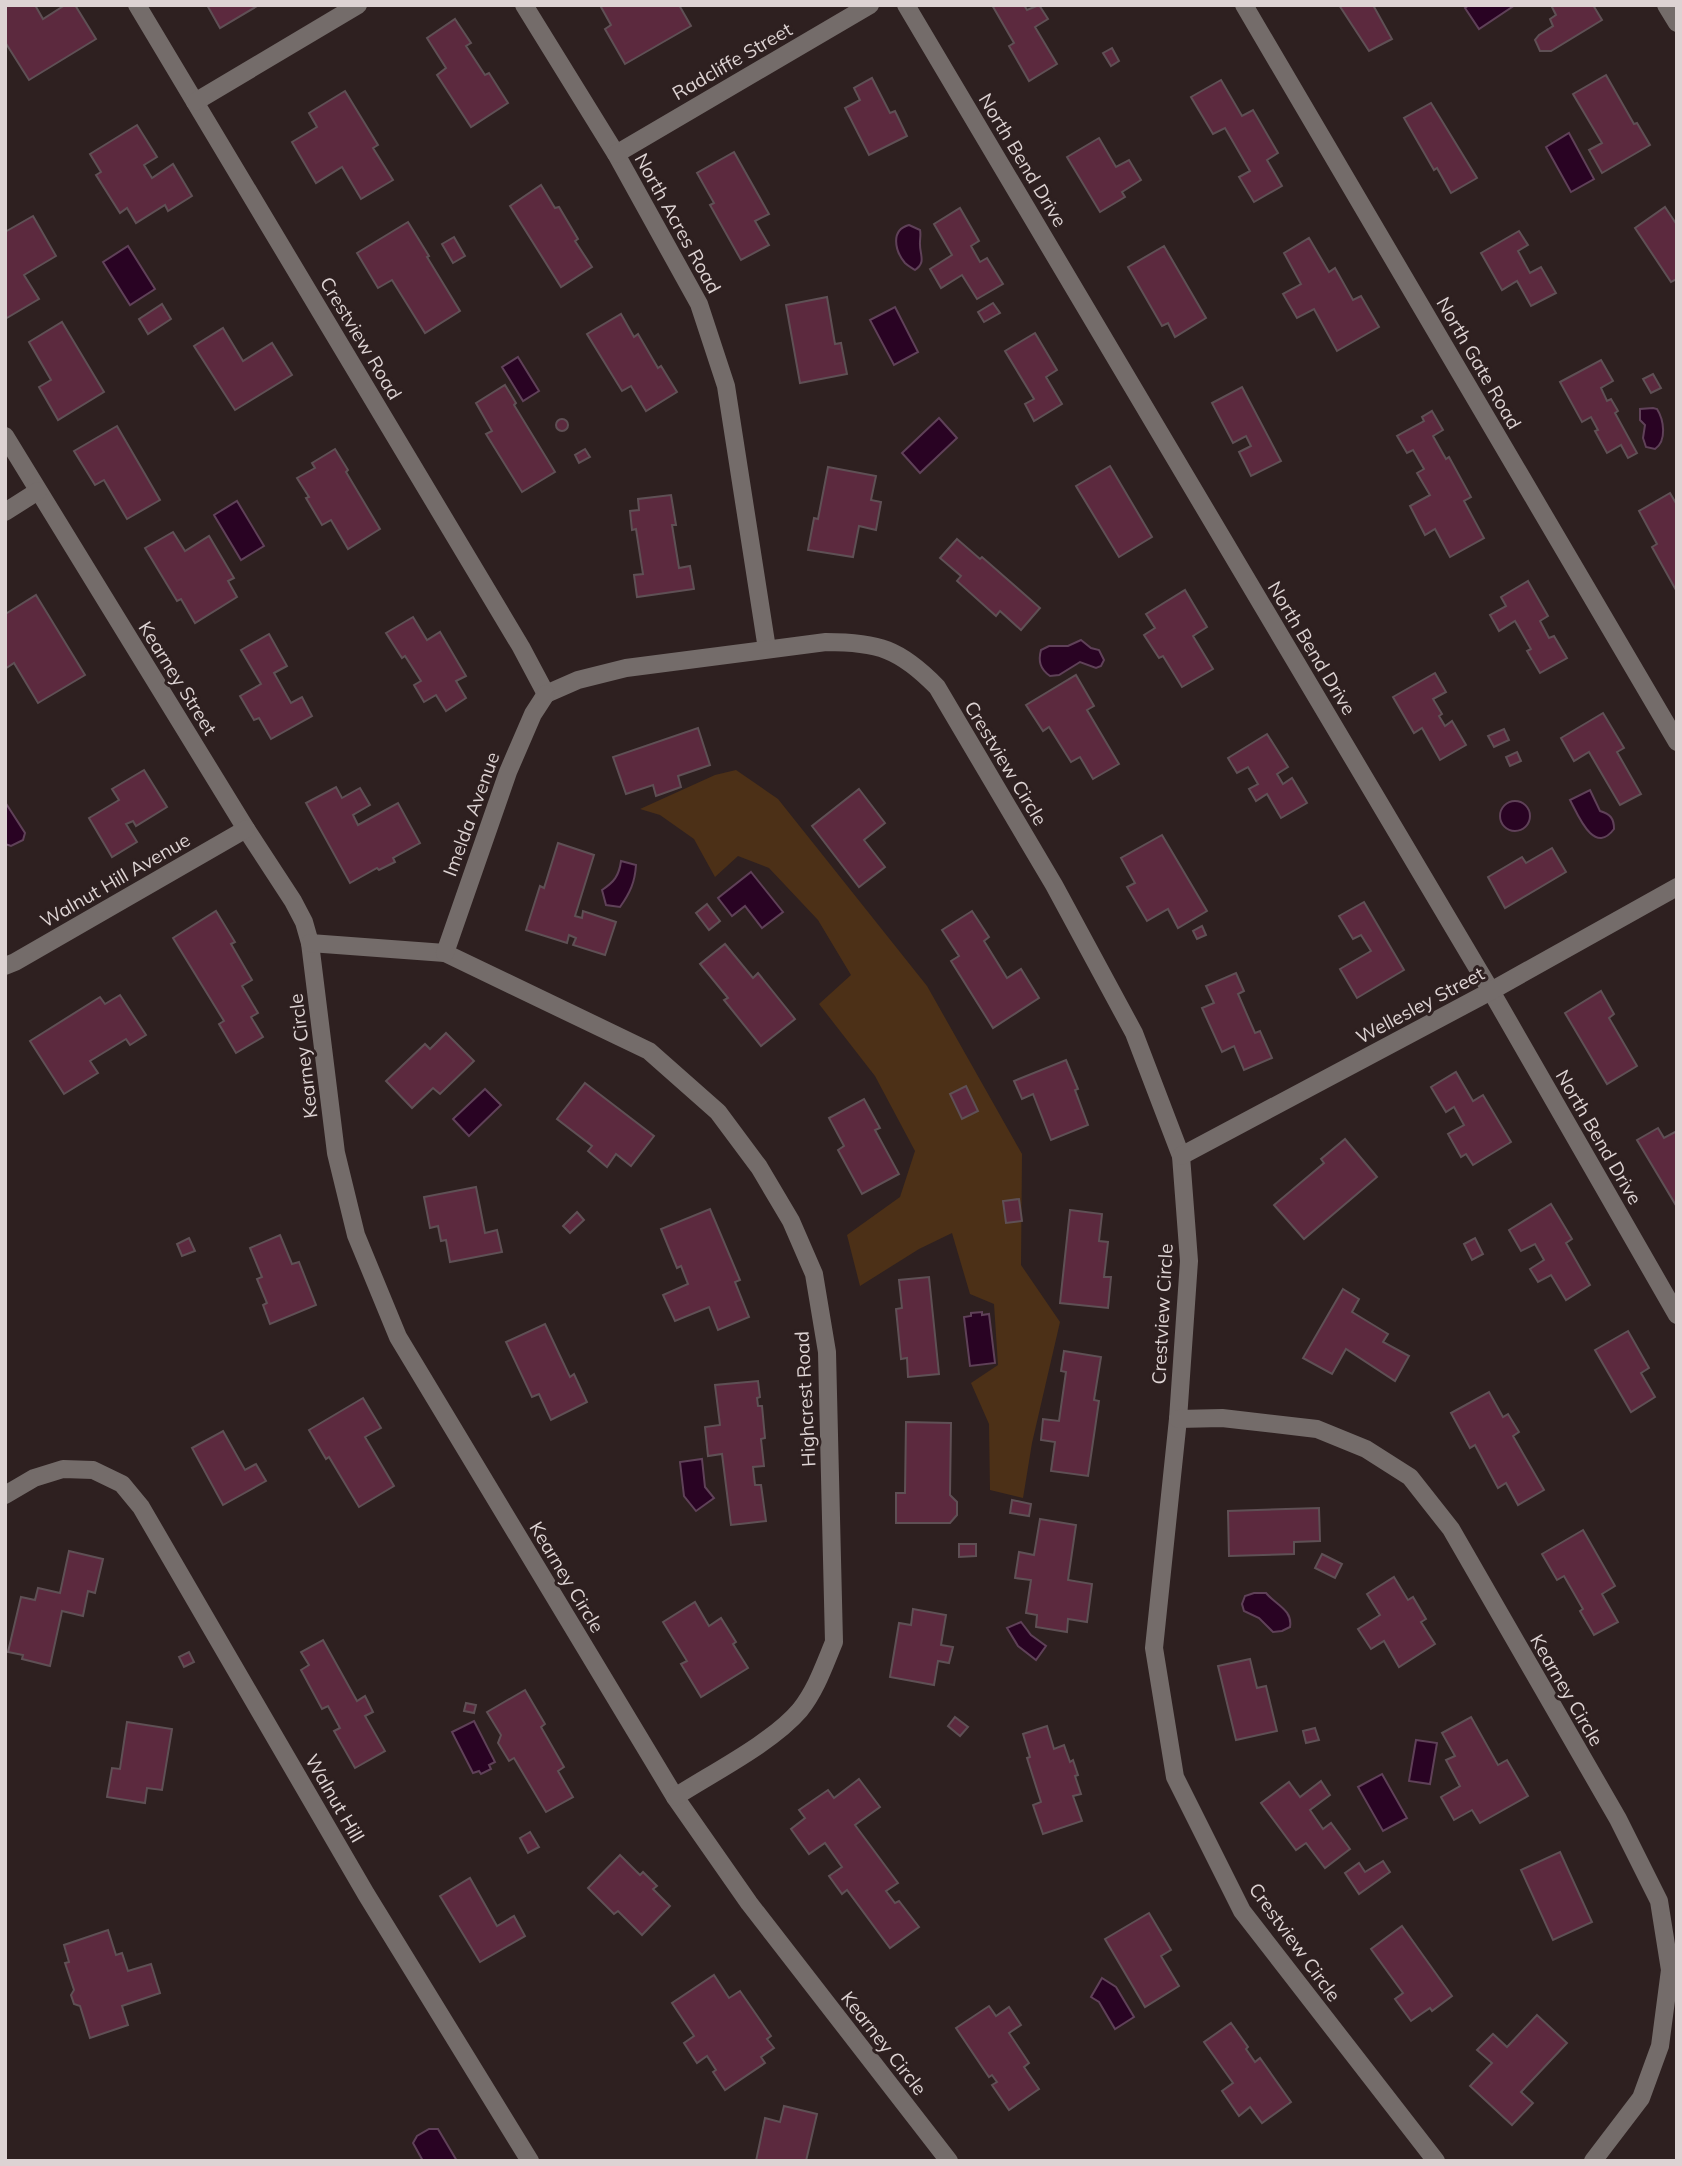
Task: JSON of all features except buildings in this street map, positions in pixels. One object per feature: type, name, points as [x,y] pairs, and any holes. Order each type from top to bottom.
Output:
[{"type":"street","name":"Crestview Road","points":[[137,5],[546,694]]},
{"type":"street","points":[[195,102],[358,5]]},
{"type":"street","name":"North Acres Road","points":[[524,5],[616,154],[699,304],[726,386],[766,649]]},
{"type":"street","name":"Radcliffe Street","points":[[616,154],[870,5]]},
{"type":"street","name":"North Bend Drive","points":[[906,5],[1490,992],[1677,1315]]},
{"type":"street","name":"North Gate Road","points":[[1244,5],[1677,742]]},
{"type":"street","points":[[1666,5],[1677,23]]},
{"type":"street","name":"Kearney Street","points":[[5,436],[293,901],[304,922],[310,943]]},
{"type":"street","points":[[5,512],[38,491]]},
{"type":"street","name":"Crestview Circle","points":[[546,694],[578,680],[625,668],[826,642],[857,642],[887,650],[915,664],[937,687],[1054,885],[1134,1033],[1181,1156],[1189,1261],[1178,1419],[1154,1648],[1175,1777],[1242,1912],[1436,2161]]},
{"type":"street","name":"Imelda Avenue","points":[[445,953],[508,772],[533,714],[546,694]]},
{"type":"street","name":"Walnut Hill Avenue","points":[[5,966],[246,829]]},
{"type":"street","name":"Wellesley Street","points":[[1181,1156],[1490,992],[1677,887]]},
{"type":"street","name":"Highcrest Road","points":[[310,943],[445,953],[649,1051],[718,1112],[759,1167],[791,1221],[814,1274],[827,1352],[834,1642],[816,1685],[800,1710],[776,1732],[674,1797]]},
{"type":"street","name":"Kearney Circle","points":[[310,943],[336,1153],[356,1234],[398,1336],[674,1797],[749,1903],[949,2161]]},
{"type":"street","name":"Kearney Circle","points":[[1178,1419],[1222,1418],[1317,1429],[1366,1449],[1410,1477],[1451,1529],[1618,1819],[1659,1901],[1674,1970],[1660,2046],[1641,2098],[1593,2161]]},
{"type":"street","name":"Walnut Hill","points":[[5,1495],[34,1478],[63,1469],[93,1470],[122,1484],[141,1507],[366,1894],[530,2161]]},
{"type":"shaded area","points":[[1469,5],[1515,5],[1479,29],[1465,8]]},
{"type":"shaded area","points":[[1569,133],[1594,179],[1571,192],[1546,147]]},
{"type":"shaded area","points":[[909,225],[920,230],[922,261],[915,270],[905,263],[896,241],[899,231]]},
{"type":"shaded area","points":[[128,246],[155,289],[130,305],[103,262]]},
{"type":"shaded area","points":[[895,307],[918,352],[894,365],[870,320]]},
{"type":"shaded area","points":[[518,357],[539,391],[523,401],[502,367]]},
{"type":"shaded area","points":[[1640,409],[1657,409],[1663,424],[1663,436],[1655,449],[1646,447],[1643,438],[1645,425],[1640,420]]},
{"type":"shaded area","points":[[939,418],[957,438],[920,473],[902,453]]},
{"type":"shaded area","points":[[237,501],[264,546],[241,560],[214,515]]},
{"type":"shaded area","points":[[1081,640],[1091,648],[1099,650],[1104,660],[1101,666],[1096,668],[1080,662],[1059,675],[1050,676],[1044,671],[1040,661],[1041,650],[1049,646],[1068,646]]},
{"type":"shaded area","points":[[736,770],[778,799],[927,986],[1022,1154],[1021,1265],[1060,1322],[1032,1443],[1023,1498],[990,1490],[989,1424],[971,1383],[998,1365],[994,1304],[970,1294],[952,1233],[919,1249],[860,1286],[847,1235],[900,1197],[915,1151],[875,1076],[819,1004],[851,975],[818,920],[769,868],[738,856],[715,877],[694,839],[660,815],[640,809],[715,775]]},
{"type":"shaded area","points":[[1590,790],[1600,811],[1612,819],[1614,829],[1607,836],[1593,836],[1582,823],[1570,800]]},
{"type":"shaded area","points":[[1515,801],[1521,802],[1529,810],[1529,822],[1521,830],[1515,831],[1509,830],[1501,822],[1500,816],[1501,810],[1509,802]]},
{"type":"shaded area","points":[[5,802],[25,833],[23,840],[11,846],[5,844]]},
{"type":"shaded area","points":[[621,861],[636,865],[633,882],[620,907],[606,905],[602,890],[615,878]]},
{"type":"shaded area","points":[[751,872],[783,912],[762,928],[745,906],[732,916],[718,898]]},
{"type":"shaded area","points":[[485,1089],[501,1105],[469,1136],[453,1119]]},
{"type":"shaded area","points":[[982,1312],[982,1315],[989,1314],[995,1363],[970,1366],[964,1317]]},
{"type":"shaded area","points":[[702,1459],[705,1487],[714,1498],[696,1511],[684,1496],[680,1462]]},
{"type":"shaded area","points":[[1266,1593],[1283,1608],[1289,1616],[1290,1627],[1273,1632],[1259,1618],[1244,1611],[1242,1604],[1245,1596]]},
{"type":"shaded area","points":[[1021,1622],[1031,1635],[1046,1646],[1036,1660],[1018,1646],[1007,1628]]},
{"type":"shaded area","points":[[474,1721],[495,1762],[489,1765],[491,1769],[481,1774],[479,1771],[473,1773],[452,1732]]},
{"type":"shaded area","points":[[1416,1740],[1437,1743],[1430,1784],[1409,1781]]},
{"type":"shaded area","points":[[1382,1774],[1407,1818],[1383,1831],[1358,1787]]},
{"type":"shaded area","points":[[1102,1978],[1116,1987],[1134,2017],[1115,2029],[1099,2002],[1091,1997]]},
{"type":"shaded area","points":[[429,2129],[438,2129],[457,2161],[423,2161],[413,2143],[417,2136]]}]
